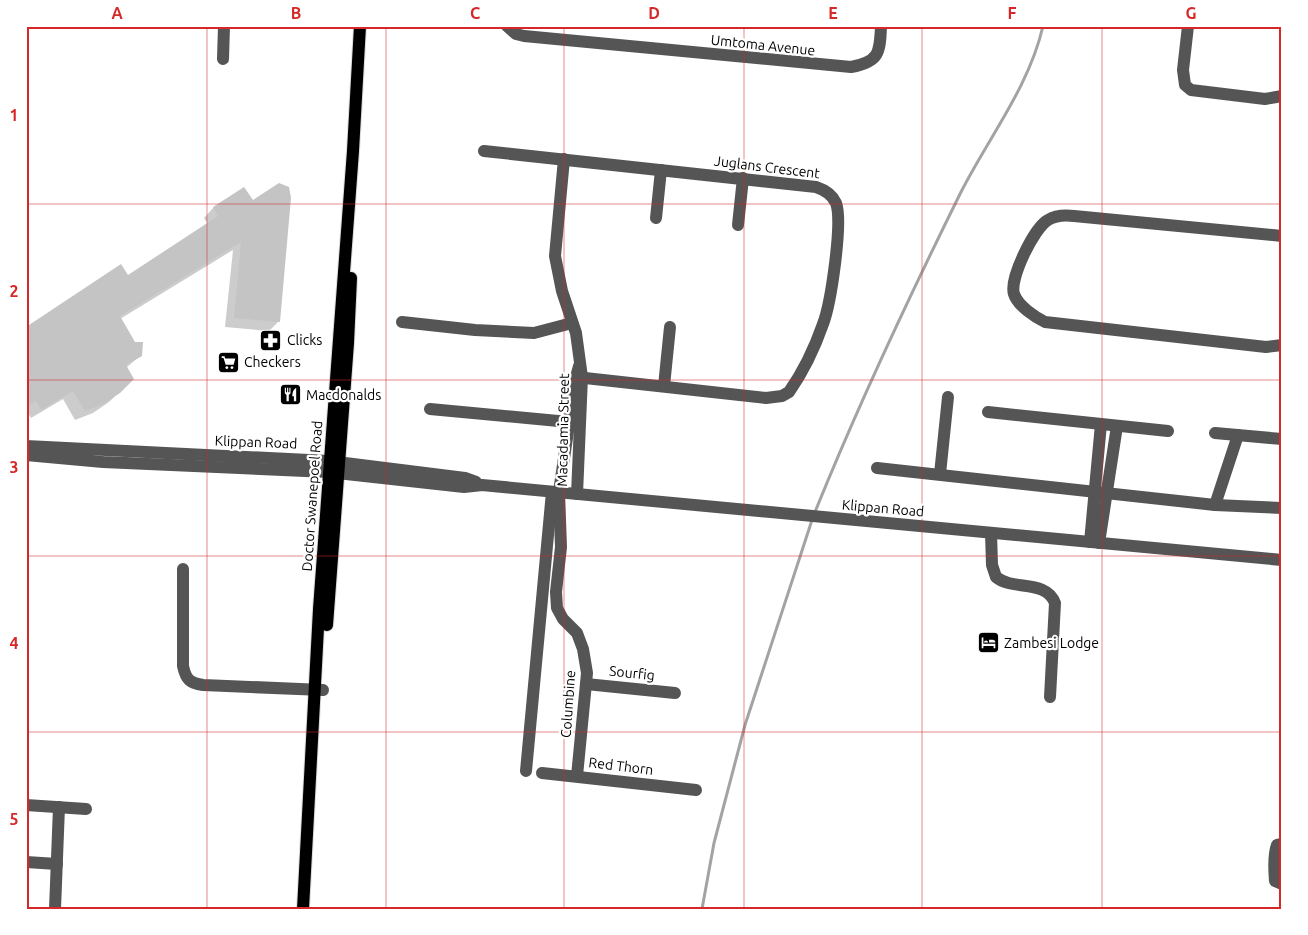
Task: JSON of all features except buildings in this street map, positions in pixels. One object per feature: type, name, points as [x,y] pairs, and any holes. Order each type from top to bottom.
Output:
[{"type":"main road","name":"Doctor Swanepoel Road","points":[[303,909],[334,467],[360,26]]},
{"type":"main road","name":"Doctor Swanepoel Road","points":[[334,467],[348,343],[355,173],[364,26]]},
{"type":"main road","name":"Doctor Swanepoel Road","points":[[311,909],[319,690]]},
{"type":"street","points":[[223,59],[224,26]]},
{"type":"street","name":"Umtoma Avenue","points":[[506,26],[516,34],[524,36],[837,67],[851,67],[870,62],[879,51],[881,26]]},
{"type":"street","points":[[1188,26],[1183,70],[1186,85],[1191,90],[1265,99],[1281,97]]},
{"type":"street","name":"Juglans Crescent","points":[[484,151],[816,187],[824,190],[835,201],[838,222],[829,304],[824,322],[789,392],[782,396],[766,398],[664,386],[579,373]]},
{"type":"street","name":"Macadamia Street","points":[[564,160],[555,256],[562,291],[579,348],[577,494]]},
{"type":"street","points":[[656,218],[661,170]]},
{"type":"street","points":[[738,225],[743,178]]},
{"type":"street","points":[[1282,236],[1074,216],[1053,217],[1039,226],[1018,268],[1013,286],[1018,301],[1035,317],[1045,322],[1266,346],[1282,345]]},
{"type":"street","points":[[402,322],[534,333],[572,323]]},
{"type":"street","points":[[664,386],[670,326]]},
{"type":"street","name":"Macadamia Street","points":[[556,492],[579,373]]},
{"type":"street","points":[[940,474],[948,397]]},
{"type":"street","points":[[430,409],[569,422]]},
{"type":"street","points":[[988,412],[1168,431]]},
{"type":"street","points":[[1101,424],[1101,493]]},
{"type":"street","points":[[1094,543],[1101,493],[1117,426]]},
{"type":"street","points":[[1215,433],[1282,439]]},
{"type":"street","points":[[1215,505],[1238,435]]},
{"type":"street","name":"Klippan Road","points":[[26,446],[157,463],[334,467]]},
{"type":"street","points":[[147,453],[157,463]]},
{"type":"street","name":"Klippan Road","points":[[26,455],[104,456],[147,453],[334,467],[465,478],[482,484],[556,492],[1282,560]]},
{"type":"street","points":[[877,468],[1215,505],[1282,508]]},
{"type":"street","points":[[526,771],[556,492]]},
{"type":"street","name":"Columbine","points":[[556,492],[561,547],[556,592],[557,608],[563,619],[577,633],[584,649],[587,672],[577,776]]},
{"type":"street","points":[[991,533],[992,564],[996,577],[1006,582],[1046,591],[1052,596],[1055,612],[1050,697]]},
{"type":"street","points":[[183,569],[184,666],[188,680],[203,685],[319,690]]},
{"type":"street","name":"Sourfig","points":[[586,684],[675,692]]},
{"type":"street","name":"Red Thorn","points":[[542,773],[696,790]]},
{"type":"street","points":[[26,805],[86,809]]},
{"type":"street","points":[[55,909],[59,807]]},
{"type":"street","points":[[1282,844],[1277,845],[1274,868],[1275,880],[1282,884]]},
{"type":"street","points":[[26,862],[57,864]]},
{"type":"waterway","points":[[815,512],[867,391],[961,192],[1028,70],[1043,26]]},
{"type":"waterway","points":[[702,909],[714,843],[745,725],[812,520]]},
{"type":"place","name":"Clicks","points":[[271,340]]},
{"type":"place","name":"Checkers","points":[[228,362]]},
{"type":"place","name":"Macdonalds","points":[[290,395]]},
{"type":"place","name":"Zambesi Lodge","points":[[988,643]]}]
